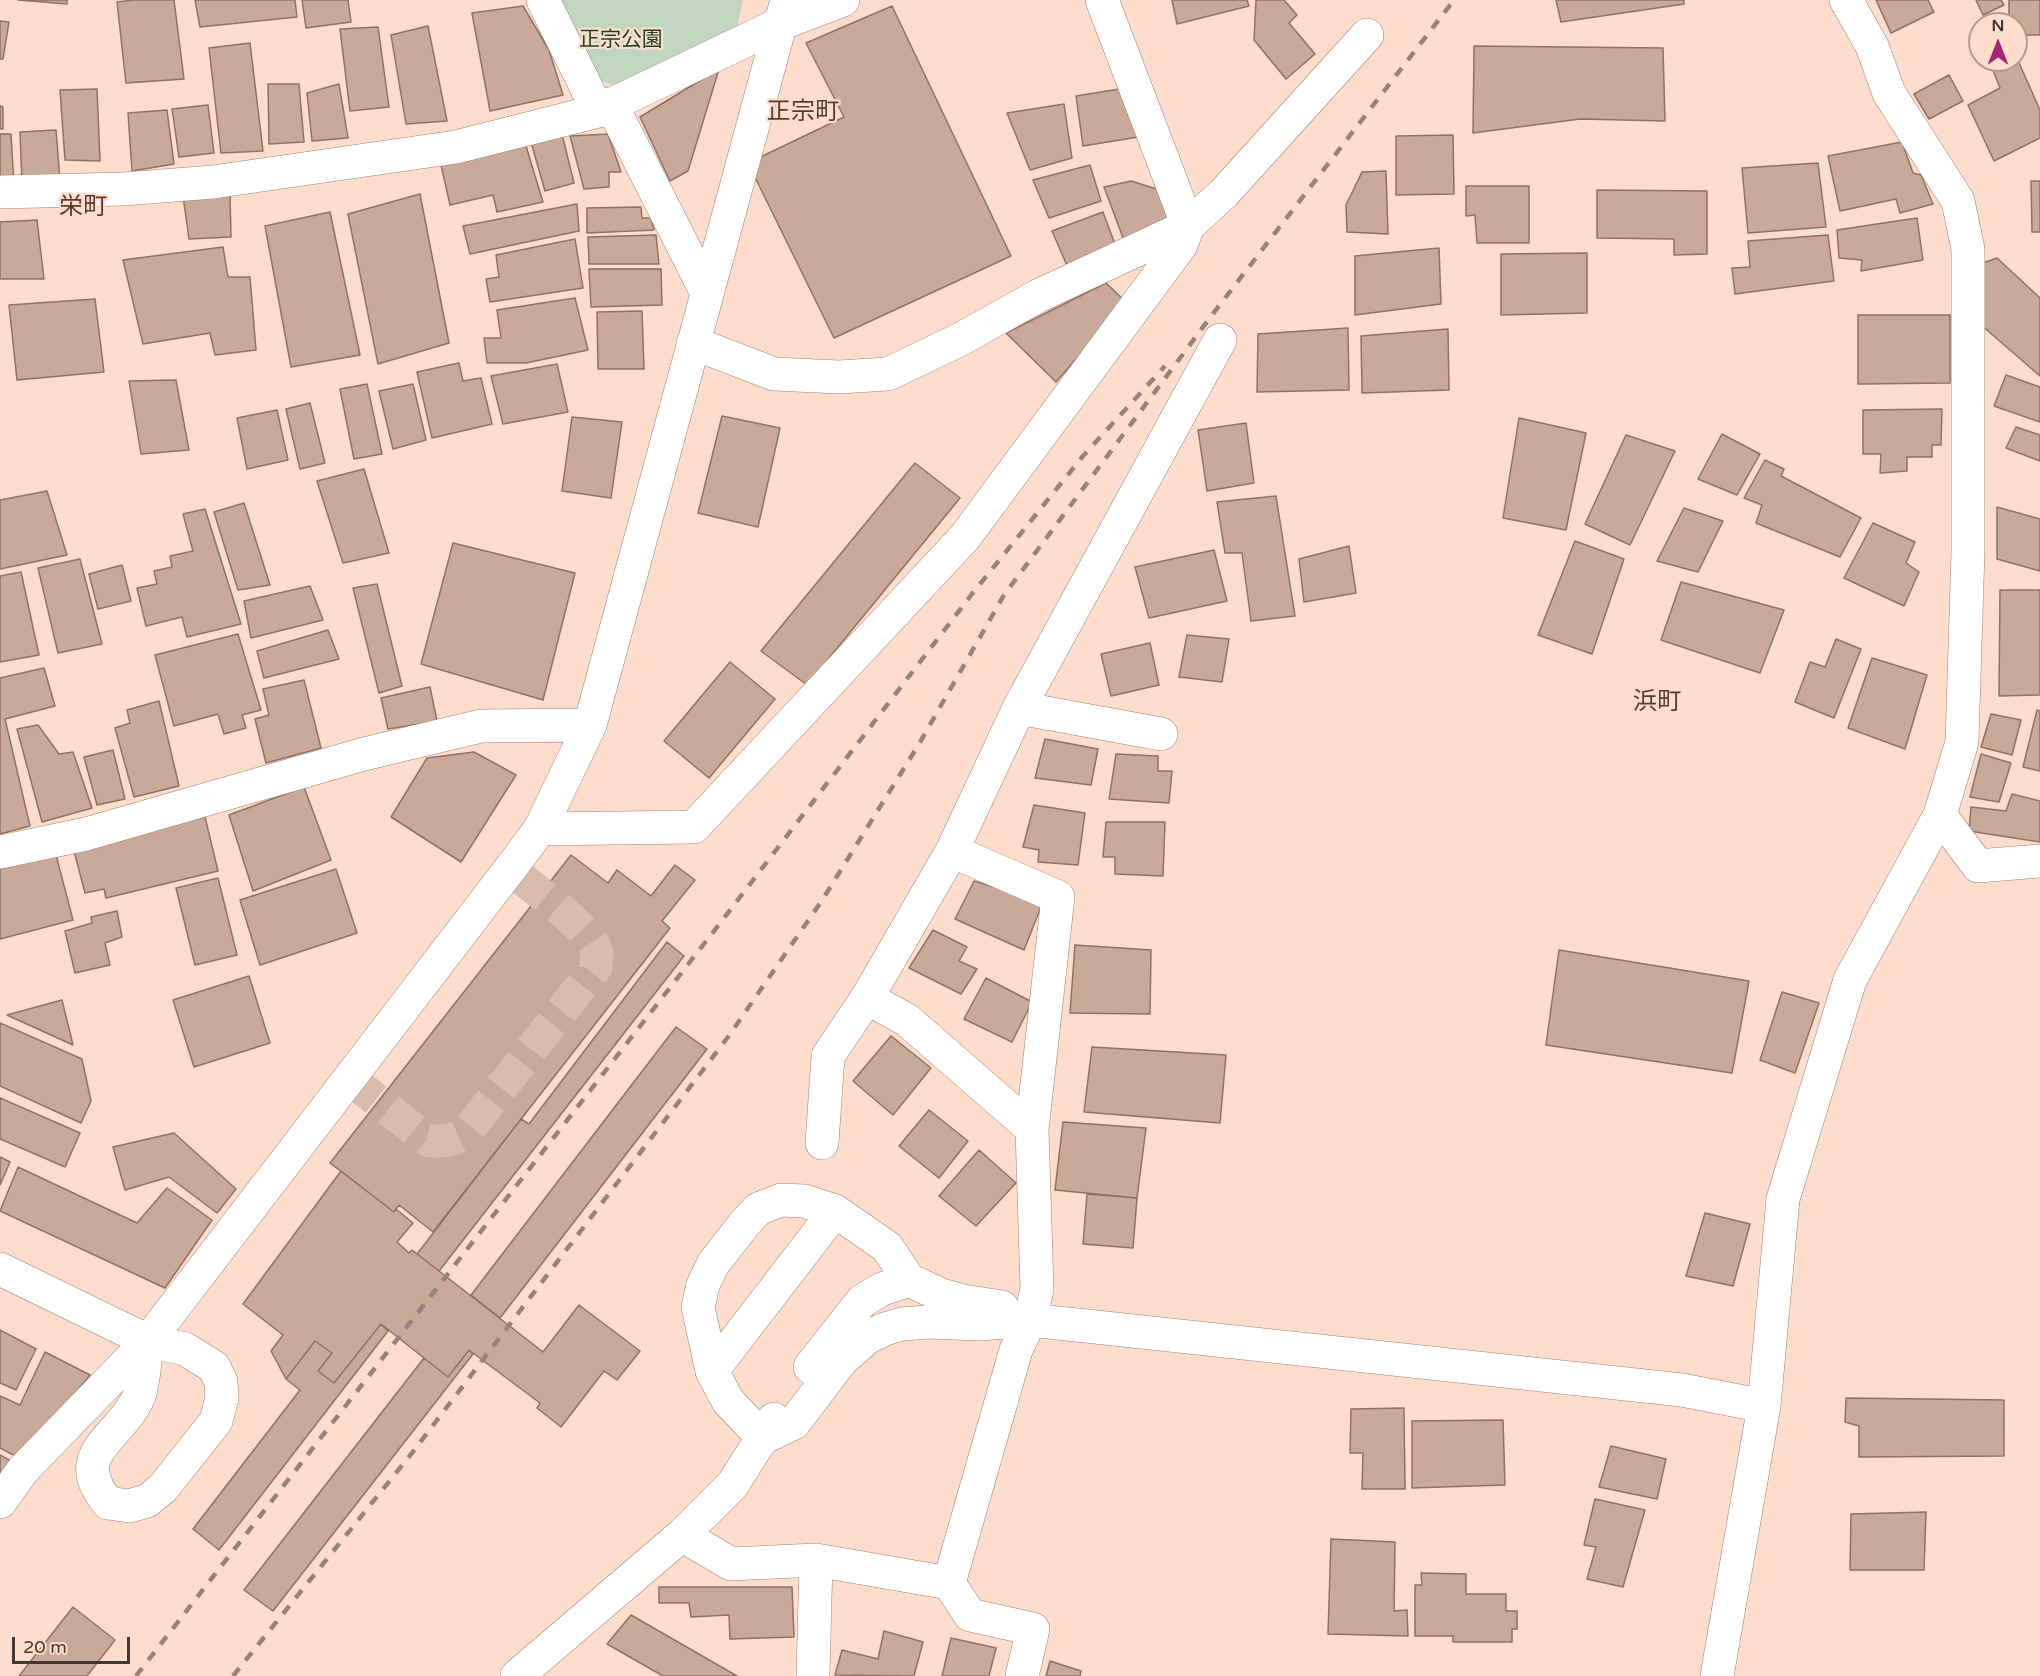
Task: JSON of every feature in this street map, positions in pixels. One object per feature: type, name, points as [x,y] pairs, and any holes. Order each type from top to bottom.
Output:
[{"type":"street","points":[[543,0],[706,291]]},
{"type":"street","points":[[0,192],[123,189],[213,182],[456,147],[604,107],[783,12],[843,0]]},
{"type":"street","points":[[540,829],[694,827],[965,537],[1180,244],[1188,226],[1102,0]]},
{"type":"street","points":[[1717,1676],[1764,1406],[1783,1199],[1851,981],[1940,814],[1962,742],[1968,551],[1968,249],[1958,201],[1889,93],[1872,46],[1846,0]]},
{"type":"street","points":[[0,1502],[22,1470],[148,1341],[540,829],[590,725],[783,12]]},
{"type":"street","points":[[693,343],[774,374],[839,377],[888,374],[959,340],[1038,296],[1188,226],[1224,193],[1367,35]]},
{"type":"street","points":[[822,1143],[828,1056],[867,998],[952,851],[1019,708],[1220,340]]},
{"type":"street","points":[[1019,708],[1161,734]]},
{"type":"street","points":[[0,852],[86,834],[364,754],[482,726],[590,725]]},
{"type":"street","points":[[1940,814],[1978,866],[2040,861]]},
{"type":"street","points":[[949,1583],[1016,1350],[1030,1320],[1037,1289],[1032,1129],[1058,897],[952,851]]},
{"type":"street","points":[[867,998],[907,1020],[1032,1129]]},
{"type":"street","points":[[763,1438],[728,1401],[712,1371],[698,1307],[703,1286],[713,1264],[759,1209],[781,1200],[804,1201],[835,1211],[887,1247],[909,1280],[941,1295],[963,1301],[1007,1307],[1030,1320]]},
{"type":"street","points":[[712,1371],[835,1211]]},
{"type":"street","points":[[0,1269],[148,1341],[185,1349],[214,1367],[221,1382],[222,1398],[216,1421],[163,1488],[147,1501],[138,1504],[129,1506],[108,1503],[97,1490],[91,1474],[94,1456],[139,1396],[148,1341]]},
{"type":"street","points":[[517,1676],[682,1535],[733,1484],[784,1402],[862,1300],[882,1289],[909,1280]]},
{"type":"street","points":[[763,1438],[794,1423],[841,1361],[868,1337],[902,1323],[929,1322],[980,1323],[1030,1320],[1682,1390],[1764,1406]]},
{"type":"street","points":[[682,1535],[731,1564],[816,1560],[949,1583],[970,1615],[1033,1629],[1022,1676]]},
{"type":"street","points":[[813,1676],[816,1560]]},
{"type":"green space","name":"正宗公園","points":[[558,0],[743,0],[737,27],[616,86],[595,79]]},
{"type":"building","points":[[18,0],[67,0],[67,4]]},
{"type":"building","points":[[174,0],[184,79],[126,83],[117,2]]},
{"type":"building","points":[[195,0],[295,0],[297,17],[200,27]]},
{"type":"building","points":[[302,0],[348,0],[351,22],[306,28]]},
{"type":"building","points":[[1172,0],[1247,0],[1249,6],[1177,24]]},
{"type":"building","points":[[1256,0],[1284,0],[1297,15],[1289,23],[1315,54],[1286,79],[1254,40]]},
{"type":"building","points":[[1556,0],[1684,0],[1684,4],[1561,22]]},
{"type":"building","points":[[1876,0],[1928,0],[1934,12],[1891,33]]},
{"type":"building","points":[[1976,0],[2001,0],[2004,5],[1989,12],[1982,12]]},
{"type":"building","points":[[2009,0],[2040,0],[2040,35],[2028,35],[2028,12],[2009,12]]},
{"type":"building","points":[[523,6],[549,50],[563,95],[490,111],[472,13]]},
{"type":"building","points":[[892,6],[1011,256],[834,338],[748,163],[844,117],[806,43]]},
{"type":"building","points":[[0,21],[9,22],[3,59],[0,59]]},
{"type":"building","points":[[428,26],[447,121],[406,124],[391,35]]},
{"type":"building","points":[[378,27],[389,107],[350,111],[340,29]]},
{"type":"building","points":[[250,43],[263,151],[221,153],[209,48]]},
{"type":"building","points":[[1474,46],[1663,48],[1665,121],[1580,119],[1473,133]]},
{"type":"building","points":[[719,69],[688,171],[670,181],[640,117]]},
{"type":"building","points":[[1994,72],[2023,72],[2040,110],[2040,138],[1994,161],[1968,105],[2000,88]]},
{"type":"building","points":[[1949,75],[1963,101],[1929,119],[1914,94]]},
{"type":"building","points":[[268,84],[299,84],[304,142],[269,144]]},
{"type":"building","points":[[339,84],[348,138],[312,141],[307,93]]},
{"type":"building","points":[[1132,87],[1151,135],[1083,146],[1076,96]]},
{"type":"building","points":[[97,89],[100,161],[65,160],[60,90]]},
{"type":"building","points":[[1064,104],[1072,158],[1030,170],[1007,113]]},
{"type":"building","points":[[208,105],[214,153],[179,157],[172,109]]},
{"type":"building","points":[[0,106],[3,107],[3,129],[0,129]]},
{"type":"building","points":[[167,110],[174,164],[132,171],[128,113]]},
{"type":"building","points":[[56,130],[60,181],[22,184],[20,132]]},
{"type":"building","points":[[0,134],[11,134],[14,185],[0,185]]},
{"type":"building","points":[[562,134],[574,183],[545,191],[531,142]]},
{"type":"building","points":[[608,134],[621,172],[609,172],[609,187],[584,189],[570,136]]},
{"type":"building","points":[[1453,135],[1454,194],[1396,195],[1396,136]]},
{"type":"building","points":[[1902,142],[1913,173],[1921,175],[1933,204],[1900,213],[1896,199],[1840,211],[1828,156]]},
{"type":"building","points":[[526,146],[543,202],[497,212],[493,195],[450,205],[441,165]]},
{"type":"building","points":[[1818,163],[1826,227],[1748,233],[1742,168]]},
{"type":"building","points":[[1090,165],[1101,201],[1049,218],[1033,180]]},
{"type":"building","points":[[1386,171],[1388,234],[1347,232],[1346,205],[1362,172]]},
{"type":"building","points":[[1131,181],[1166,192],[1177,222],[1125,243],[1104,187]]},
{"type":"building","points":[[2031,181],[2040,181],[2040,232],[2032,232]]},
{"type":"building","points":[[1466,186],[1529,186],[1529,243],[1477,243],[1475,215],[1466,216]]},
{"type":"building","points":[[1597,190],[1707,191],[1707,254],[1674,255],[1674,239],[1597,238]]},
{"type":"building","points":[[230,192],[231,237],[189,239],[183,196]]},
{"type":"building","points":[[420,194],[449,343],[378,364],[348,214]]},
{"type":"building","points":[[577,204],[579,231],[470,254],[463,226]]},
{"type":"building","points":[[641,207],[642,218],[651,218],[654,230],[587,233],[587,208]]},
{"type":"building","points":[[330,212],[360,355],[291,367],[265,226]]},
{"type":"building","points":[[1103,212],[1116,247],[1068,268],[1052,231]]},
{"type":"building","points":[[1917,218],[1923,260],[1861,271],[1862,260],[1839,258],[1837,230]]},
{"type":"building","points":[[37,220],[44,279],[0,279],[0,222]]},
{"type":"building","points":[[656,235],[659,264],[589,264],[588,237]]},
{"type":"building","points":[[1828,235],[1834,281],[1735,294],[1732,268],[1750,267],[1748,241]]},
{"type":"building","points":[[575,239],[583,288],[490,302],[486,279],[499,277],[496,255]]},
{"type":"building","points":[[223,247],[228,277],[250,277],[256,350],[215,355],[210,333],[143,344],[123,260]]},
{"type":"building","points":[[1439,248],[1441,304],[1355,315],[1355,256]]},
{"type":"building","points":[[1587,253],[1587,313],[1501,315],[1501,254]]},
{"type":"building","points":[[1997,258],[2040,298],[2040,376],[1980,324],[1980,264]]},
{"type":"building","points":[[589,269],[661,269],[662,305],[591,307]]},
{"type":"building","points":[[1106,283],[1126,302],[1056,382],[1006,333]]},
{"type":"building","points":[[575,298],[588,350],[526,363],[487,363],[484,338],[501,338],[497,310]]},
{"type":"building","points":[[95,299],[104,372],[17,380],[9,305]]},
{"type":"building","points":[[642,311],[644,369],[598,369],[597,312]]},
{"type":"building","points":[[1858,315],[1950,315],[1950,383],[1858,384]]},
{"type":"building","points":[[1348,328],[1349,390],[1257,392],[1258,334]]},
{"type":"building","points":[[1448,329],[1449,390],[1362,393],[1361,336]]},
{"type":"building","points":[[459,363],[463,381],[481,378],[492,424],[432,438],[417,372]]},
{"type":"building","points":[[557,364],[568,412],[503,424],[491,376]]},
{"type":"building","points":[[2006,375],[2040,387],[2040,422],[1994,406]]},
{"type":"building","points":[[176,380],[189,450],[141,454],[129,381]]},
{"type":"building","points":[[367,384],[382,454],[354,459],[340,389]]},
{"type":"building","points":[[413,384],[426,440],[393,449],[379,391]]},
{"type":"building","points":[[310,403],[325,463],[300,469],[286,409]]},
{"type":"building","points":[[1942,409],[1941,445],[1932,445],[1932,457],[1907,457],[1907,471],[1880,473],[1881,454],[1863,454],[1863,410]]},
{"type":"building","points":[[277,410],[288,460],[247,469],[237,418]]},
{"type":"building","points":[[722,416],[780,428],[758,527],[698,513]]},
{"type":"building","points":[[572,417],[622,422],[611,498],[562,491]]},
{"type":"building","points":[[1519,418],[1586,433],[1566,530],[1503,518]]},
{"type":"building","points":[[1246,423],[1254,483],[1207,491],[1198,430]]},
{"type":"building","points":[[2016,427],[2040,435],[2040,461],[2006,448]]},
{"type":"building","points":[[1722,434],[1760,454],[1737,495],[1698,479]]},
{"type":"building","points":[[1626,435],[1675,451],[1630,545],[1585,524]]},
{"type":"building","points":[[1765,460],[1784,469],[1781,476],[1861,518],[1840,557],[1756,523],[1762,505],[1744,498]]},
{"type":"building","points":[[915,463],[960,498],[807,685],[761,651]]},
{"type":"building","points":[[364,469],[389,553],[343,563],[317,481]]},
{"type":"building","points":[[47,491],[67,555],[0,569],[0,500]]},
{"type":"building","points":[[1276,496],[1295,616],[1251,621],[1242,553],[1225,553],[1217,502]]},
{"type":"building","points":[[244,503],[270,585],[238,590],[214,512]]},
{"type":"building","points":[[1997,507],[2040,519],[2040,571],[1997,559]]},
{"type":"building","points":[[1684,508],[1723,521],[1698,572],[1657,561]]},
{"type":"building","points":[[205,509],[241,624],[187,637],[182,617],[146,626],[137,588],[157,584],[154,571],[172,567],[170,556],[193,551],[183,514]]},
{"type":"building","points":[[1873,523],[1915,542],[1906,563],[1919,572],[1904,606],[1844,578]]},
{"type":"building","points":[[1575,541],[1624,559],[1592,654],[1538,635]]},
{"type":"building","points":[[453,543],[575,573],[543,700],[421,664]]},
{"type":"building","points":[[1349,546],[1356,593],[1304,602],[1299,559]]},
{"type":"building","points":[[1214,550],[1227,601],[1149,618],[1135,567]]},
{"type":"building","points":[[80,559],[102,644],[58,653],[38,568]]},
{"type":"building","points":[[122,565],[131,601],[98,609],[89,574]]},
{"type":"building","points":[[21,572],[39,655],[0,662],[0,576]]},
{"type":"building","points":[[1681,582],[1784,610],[1760,673],[1661,640]]},
{"type":"building","points":[[377,584],[402,686],[379,693],[353,588]]},
{"type":"building","points":[[310,586],[323,620],[251,638],[244,601]]},
{"type":"building","points":[[2000,590],[2040,590],[2040,695],[1999,696]]},
{"type":"building","points":[[328,630],[339,659],[264,678],[257,651]]},
{"type":"building","points":[[238,634],[261,710],[242,715],[246,728],[224,734],[218,714],[174,726],[155,655]]},
{"type":"building","points":[[1187,635],[1229,639],[1222,682],[1179,677]]},
{"type":"building","points":[[1836,639],[1861,649],[1834,718],[1795,702],[1810,662],[1825,667]]},
{"type":"building","points":[[1150,643],[1159,685],[1111,696],[1101,654]]},
{"type":"building","points":[[1872,658],[1927,675],[1905,749],[1848,728]]},
{"type":"building","points":[[730,662],[775,699],[709,778],[664,741]]},
{"type":"building","points":[[44,668],[55,706],[5,719],[30,826],[0,834],[0,678]]},
{"type":"building","points":[[304,680],[321,748],[266,763],[255,719],[269,715],[263,689]]},
{"type":"building","points":[[430,687],[437,721],[388,729],[381,698]]},
{"type":"building","points":[[159,701],[179,786],[134,797],[115,728],[130,723],[127,710]]},
{"type":"building","points":[[2037,710],[2040,711],[2040,771],[2023,767]]},
{"type":"building","points":[[1991,714],[2021,720],[2012,755],[1981,747]]},
{"type":"building","points":[[38,725],[59,754],[73,752],[92,808],[42,822],[17,729]]},
{"type":"building","points":[[1045,739],[1098,749],[1091,785],[1035,778]]},
{"type":"building","points":[[113,750],[125,799],[97,805],[84,757]]},
{"type":"building","points":[[474,752],[516,775],[461,862],[391,817],[427,758]]},
{"type":"building","points":[[1116,754],[1158,756],[1158,771],[1172,771],[1169,803],[1109,799]]},
{"type":"building","points":[[1981,754],[2011,763],[1999,802],[1970,797]]},
{"type":"building","points":[[304,787],[331,860],[253,891],[229,815]]},
{"type":"building","points":[[2012,794],[2040,801],[2040,842],[1969,831],[1971,807],[2006,811]]},
{"type":"building","points":[[1034,805],[1085,813],[1078,865],[1038,862],[1039,850],[1023,847]]},
{"type":"building","points":[[205,817],[218,871],[106,898],[104,889],[85,893],[73,847]]},
{"type":"building","points":[[1106,822],[1165,822],[1163,876],[1115,874],[1115,857],[1103,857]]},
{"type":"building","points":[[56,855],[73,920],[0,939],[0,869]]},
{"type":"building","points":[[571,855],[608,883],[617,870],[651,896],[675,865],[695,880],[662,921],[670,928],[433,1232],[399,1205],[394,1212],[330,1163]]},
{"type":"building","points":[[336,869],[357,933],[260,965],[240,900]]},
{"type":"building","points":[[218,878],[237,955],[195,965],[176,888]]},
{"type":"building","points":[[974,881],[1043,902],[1024,950],[955,919]]},
{"type":"building","points":[[117,911],[122,937],[105,943],[110,965],[75,973],[65,931],[92,923],[91,917]]},
{"type":"building","points":[[933,930],[967,947],[959,961],[977,969],[961,994],[909,968]]},
{"type":"building","points":[[667,942],[684,956],[439,1271],[417,1254],[521,1119],[529,1124]]},
{"type":"building","points":[[1075,945],[1151,950],[1150,1014],[1070,1013]]},
{"type":"building","points":[[1559,950],[1749,981],[1732,1073],[1546,1045]]},
{"type":"building","points":[[249,976],[270,1043],[194,1067],[173,1000]]},
{"type":"building","points":[[986,978],[1032,1002],[1012,1042],[964,1019]]},
{"type":"building","points":[[1782,992],[1819,1003],[1795,1073],[1760,1060]]},
{"type":"building","points":[[62,1000],[73,1045],[7,1015]]},
{"type":"building","points":[[0,1023],[82,1059],[91,1101],[81,1123],[0,1086]]},
{"type":"building","points":[[676,1027],[707,1049],[500,1318],[471,1295]]},
{"type":"building","points":[[891,1036],[931,1068],[893,1115],[853,1081]]},
{"type":"building","points":[[1092,1047],[1226,1055],[1220,1123],[1084,1112]]},
{"type":"building","points":[[0,1098],[80,1133],[65,1167],[0,1139]]},
{"type":"building","points":[[929,1110],[968,1141],[939,1178],[899,1146]]},
{"type":"building","points":[[1063,1122],[1146,1128],[1137,1198],[1055,1190]]},
{"type":"building","points":[[174,1133],[236,1189],[217,1213],[169,1177],[125,1190],[113,1147]]},
{"type":"building","points":[[979,1150],[1016,1183],[976,1226],[939,1196]]},
{"type":"building","points":[[0,1157],[10,1162],[0,1185]]},
{"type":"building","points":[[18,1167],[137,1223],[167,1188],[212,1220],[165,1288],[0,1211]]},
{"type":"building","points":[[341,1171],[394,1212],[396,1209],[413,1223],[397,1242],[409,1253],[412,1250],[543,1352],[579,1305],[640,1351],[617,1380],[604,1371],[561,1427],[537,1408],[540,1403],[469,1350],[448,1377],[381,1324],[334,1383],[318,1371],[332,1353],[315,1341],[286,1379],[271,1351],[283,1335],[243,1304]]},
{"type":"building","points":[[1087,1194],[1137,1198],[1133,1248],[1083,1244]]},
{"type":"building","points":[[1705,1213],[1750,1224],[1733,1286],[1686,1276]]},
{"type":"building","points":[[381,1324],[388,1331],[219,1550],[193,1529],[300,1390],[286,1379],[315,1341],[332,1353],[318,1371],[334,1383]]},
{"type":"building","points":[[0,1330],[36,1349],[16,1390],[0,1383]]},
{"type":"building","points":[[469,1350],[473,1354],[273,1611],[244,1590],[424,1358],[448,1377]]},
{"type":"building","points":[[45,1352],[90,1375],[21,1459],[0,1448],[0,1396],[20,1405]]},
{"type":"building","points":[[1846,1398],[2004,1400],[2004,1456],[1859,1457],[1859,1426],[1845,1422]]},
{"type":"building","points":[[1404,1408],[1405,1489],[1362,1489],[1363,1453],[1350,1453],[1351,1409]]},
{"type":"building","points":[[1503,1420],[1505,1485],[1412,1488],[1412,1421]]},
{"type":"building","points":[[1611,1446],[1666,1459],[1657,1499],[1599,1487]]},
{"type":"building","points":[[0,1455],[16,1464],[0,1483]]},
{"type":"building","points":[[1595,1499],[1645,1510],[1623,1587],[1587,1579],[1596,1547],[1584,1545]]},
{"type":"building","points":[[1926,1512],[1924,1570],[1850,1570],[1851,1514]]},
{"type":"building","points":[[1331,1539],[1395,1542],[1394,1611],[1407,1610],[1408,1636],[1328,1634]]},
{"type":"building","points":[[1421,1573],[1466,1574],[1466,1594],[1506,1594],[1506,1611],[1517,1611],[1517,1629],[1512,1629],[1512,1642],[1453,1642],[1453,1636],[1415,1636],[1415,1585],[1422,1585]]},
{"type":"building","points":[[659,1587],[792,1587],[794,1637],[730,1639],[729,1615],[691,1617],[689,1603],[659,1603]]},
{"type":"building","points":[[73,1607],[115,1640],[87,1676],[19,1676]]},
{"type":"building","points":[[631,1615],[737,1676],[663,1676],[607,1644]]},
{"type":"building","points":[[884,1631],[923,1642],[914,1676],[835,1675],[842,1650],[878,1659]]},
{"type":"building","points":[[951,1638],[996,1648],[989,1676],[942,1676]]},
{"type":"building","points":[[1050,1661],[1081,1671],[1080,1676],[1046,1676]]},
{"type":"tunnel","points":[[350,1079],[427,1140],[451,1140],[465,1134],[596,967],[597,953],[593,943],[584,932],[559,908],[510,869]]},
{"type":"railway","points":[[233,1676],[412,1453],[728,1037],[821,902],[919,744],[1004,595],[1212,315],[1454,0]]},
{"type":"railway","points":[[136,1676],[724,918],[972,594],[1083,456],[1165,366]]},
{"type":"district","name":"正宗町","points":[[803,113]]},
{"type":"district","name":"栄町","points":[[83,208]]},
{"type":"district","name":"浜町","points":[[1657,703]]}]
